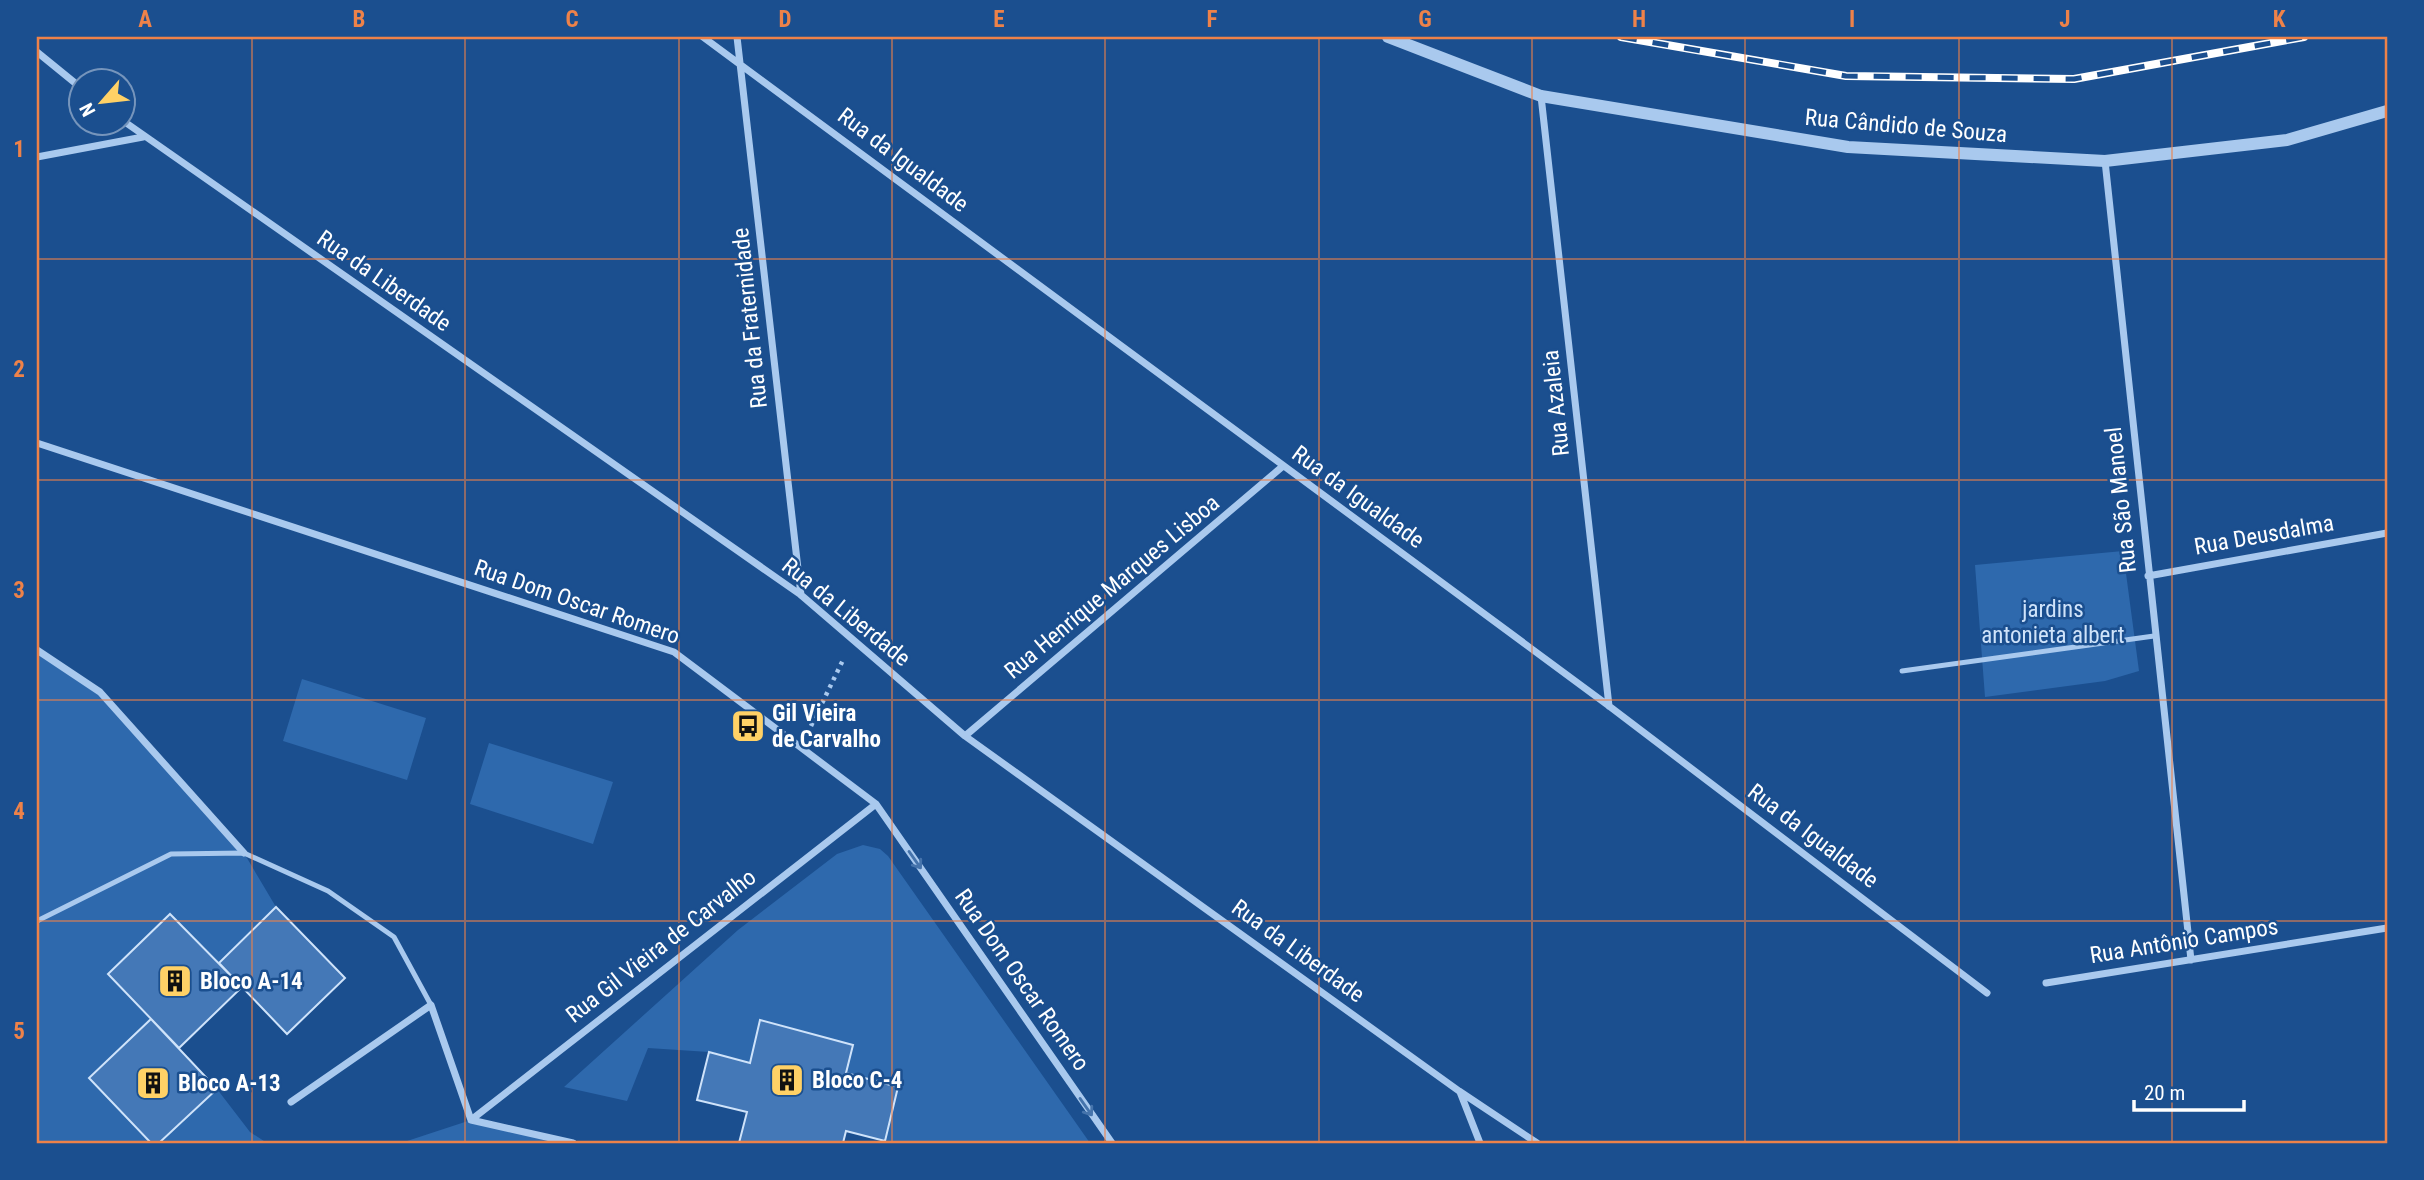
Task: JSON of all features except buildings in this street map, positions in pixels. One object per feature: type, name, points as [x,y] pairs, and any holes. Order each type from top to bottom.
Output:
[{"type":"street","name":"Rua da Igualdade","points":[[703,37],[1609,706],[1987,993]]},
{"type":"street","name":"Rua da Fraternidade","points":[[737,37],[801,595]]},
{"type":"street","name":"Rua Cândido de Souza","points":[[1388,37],[1541,96],[1848,147],[2105,161],[2287,140],[2387,111]]},
{"type":"street","points":[[37,51],[66,75]]},
{"type":"street","name":"Rua Azaleia","points":[[1541,96],[1609,706]]},
{"type":"street","name":"Rua da Liberdade","points":[[136,131],[801,595],[965,736],[1460,1091],[1537,1143]]},
{"type":"street","points":[[37,157],[143,137]]},
{"type":"street","name":"Rua São Manoel","points":[[2105,161],[2154,636],[2191,960]]},
{"type":"street","name":"Rua Dom Oscar Romero","points":[[37,443],[674,652],[876,804],[1112,1143]]},
{"type":"street","name":"Rua Henrique Marques Lisboa","points":[[965,736],[1283,466]]},
{"type":"street","name":"Rua Deusdalma","points":[[2148,576],[2387,533]]},
{"type":"street","points":[[37,650],[100,692],[244,853]]},
{"type":"street","name":"Rua Gil Vieira de Carvalho","points":[[471,1120],[876,804]]},
{"type":"street","name":"Rua Antônio Campos","points":[[2046,983],[2387,928]]},
{"type":"street","points":[[290,1102],[431,1005],[471,1120],[573,1143]]},
{"type":"street","points":[[1460,1091],[1480,1143]]},
{"type":"lane","points":[[1902,671],[2154,636]]},
{"type":"lane","points":[[37,921],[171,854],[244,853],[328,891],[394,937],[431,1005]]},
{"type":"path","points":[[811,726],[853,640]]},
{"type":"green space","name":"jardins antonieta albert","points":[[2123,551],[2139,671],[2105,681],[1985,697],[1975,565]]},
{"type":"green space","points":[[37,650],[100,692],[244,853],[276,907],[219,963],[170,914],[109,974],[151,1019],[90,1078],[151,1143],[37,1143]]},
{"type":"green space","points":[[302,679],[426,718],[407,780],[283,741]]},
{"type":"green space","points":[[489,743],[613,782],[593,844],[470,804]]},
{"type":"green space","points":[[863,845],[880,849],[888,856],[1090,1143],[885,1141],[846,1073],[853,1045],[761,1020],[750,1063],[709,1052],[648,1048],[627,1101],[564,1087],[738,930],[837,854]]},
{"type":"green space","points":[[217,1089],[250,1132],[267,1143],[159,1143]]},
{"type":"green space","points":[[471,1120],[573,1143],[401,1143]]},
{"type":"railway","points":[[1621,37],[1846,76],[2074,79],[2304,37]]},
{"type":"place","name":"Gil Vieira de Carvalho","points":[[748,726]]},
{"type":"place","name":"Bloco A-14","points":[[175,981]]},
{"type":"place","name":"Bloco C-4","points":[[787,1080]]},
{"type":"place","name":"Bloco A-13","points":[[153,1083]]}]
